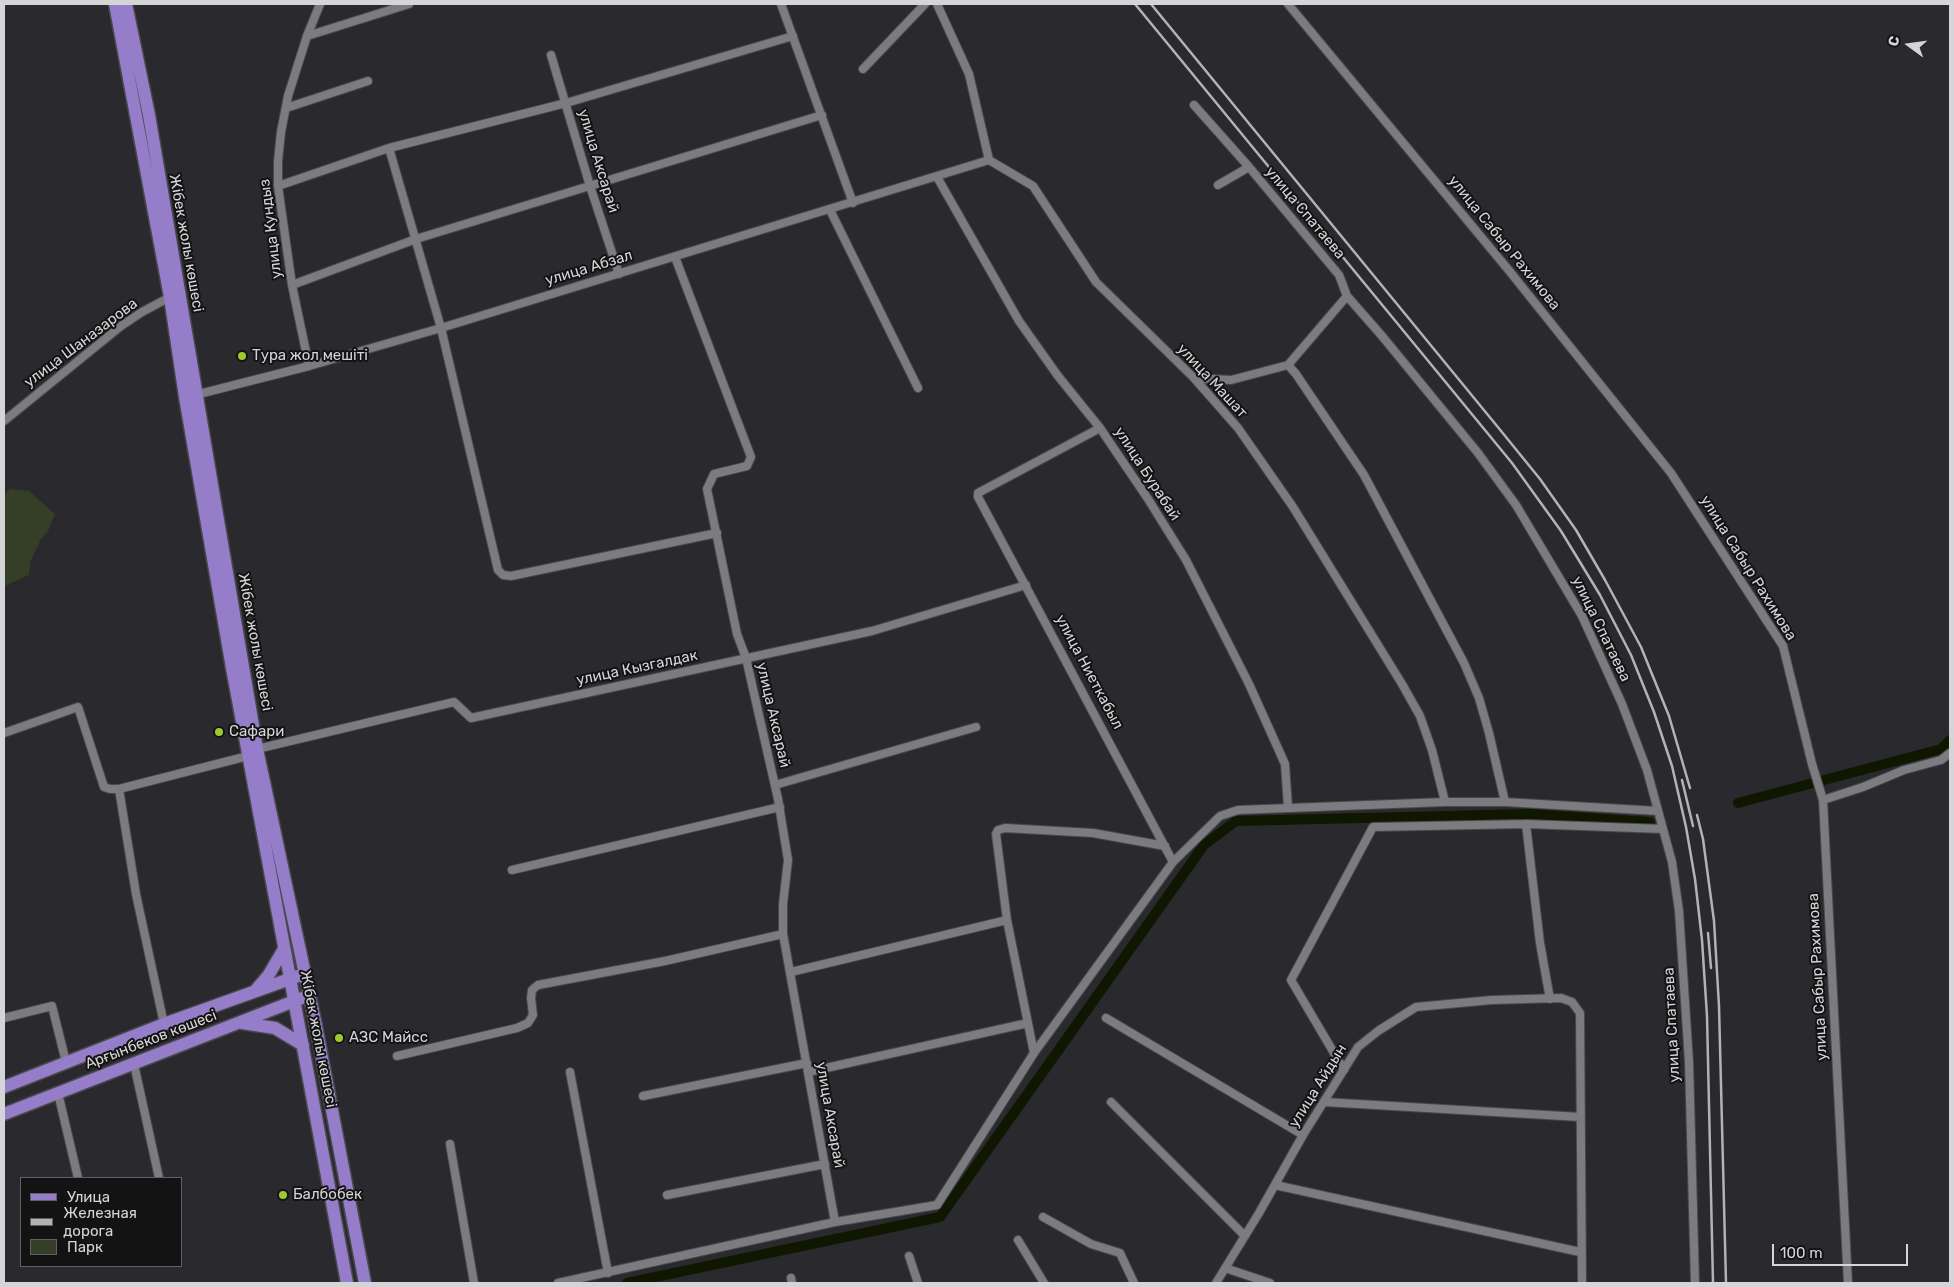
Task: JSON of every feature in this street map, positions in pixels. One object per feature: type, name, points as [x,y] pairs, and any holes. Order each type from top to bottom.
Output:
[{"type":"main road","name":"Жібек жолы көшесі","points":[[115,4],[196,395],[266,846],[347,1283]]},
{"type":"main road","name":"Жібек жолы көшесі","points":[[126,4],[148,115],[174,296],[185,397],[253,753],[310,995],[366,1283]]},
{"type":"main road","points":[[255,992],[268,976],[284,949]]},
{"type":"main road","name":"Арғынбеков көшесі","points":[[4,1087],[164,1024],[305,974]]},
{"type":"main road","name":"Арғынбеков көшесі","points":[[4,1114],[310,995]]},
{"type":"main road","points":[[240,1023],[275,1028],[303,1046]]},
{"type":"street","name":"улица Кундыз","points":[[309,366],[292,285],[278,186],[281,132],[286,108],[307,36],[320,4]]},
{"type":"street","points":[[307,36],[409,4]]},
{"type":"street","points":[[781,4],[853,203]]},
{"type":"street","points":[[863,69],[926,4]]},
{"type":"street","points":[[937,4],[968,74],[989,160]]},
{"type":"street","name":"улица Сабыр Рахимова","points":[[1288,4],[1511,272],[1671,473],[1784,646],[1812,764],[1823,800],[1848,1283]]},
{"type":"street","points":[[278,186],[389,148],[566,102],[793,36]]},
{"type":"street","name":"улица Аксарай","points":[[551,55],[590,186],[619,274]]},
{"type":"street","points":[[286,108],[368,81]]},
{"type":"street","name":"улица Спатаева","points":[[1194,105],[1249,167],[1339,275],[1347,296],[1478,453],[1526,521],[1582,616],[1618,695],[1647,770],[1672,862],[1682,947],[1689,1062],[1696,1283]]},
{"type":"street","points":[[292,285],[416,240],[822,116]]},
{"type":"street","points":[[389,148],[441,328],[498,570],[503,575],[510,576],[717,534]]},
{"type":"street","name":"улица Абзал","points":[[196,395],[309,366],[441,328],[989,160]]},
{"type":"street","name":"улица Машат","points":[[989,160],[1033,186],[1096,282],[1194,378],[1238,428],[1293,507],[1420,716],[1432,750],[1445,802]]},
{"type":"street","points":[[1218,185],[1249,167]]},
{"type":"street","name":"улица Бурабай","points":[[937,177],[1019,321],[1058,376],[1100,428],[1186,560],[1249,684],[1285,764],[1288,807]]},
{"type":"street","points":[[830,210],[918,388]]},
{"type":"street","name":"улица Аксарай","points":[[675,257],[750,457],[747,466],[714,474],[707,488],[737,634],[746,658],[780,807],[788,860],[783,904],[783,934],[834,1222]]},
{"type":"street","name":"улица Шаназарова","points":[[4,421],[121,326],[142,312],[174,296]]},
{"type":"street","points":[[1194,378],[1232,380],[1288,365],[1347,296]]},
{"type":"street","points":[[1288,365],[1364,475],[1464,663],[1479,698],[1505,802]]},
{"type":"street","name":"улица Ниеткабыл","points":[[1100,428],[978,493],[978,497],[1173,862]]},
{"type":"street","name":"улица Кызгалдак","points":[[253,753],[454,702],[471,718],[872,631],[1026,584]]},
{"type":"street","points":[[4,733],[78,707],[104,787],[119,788],[253,753]]},
{"type":"street","points":[[775,785],[976,727]]},
{"type":"street","points":[[1823,800],[1863,787],[1904,770],[1941,760],[1950,753]]},
{"type":"street","points":[[119,788],[136,894],[164,1024]]},
{"type":"street","points":[[558,1283],[834,1222],[937,1205],[1034,1053],[1173,862],[1220,816],[1238,810],[1445,802],[1505,802],[1658,811]]},
{"type":"street","points":[[512,870],[780,807]]},
{"type":"street","points":[[1344,1070],[1291,980],[1373,827],[1526,824],[1663,829]]},
{"type":"street","points":[[1526,824],[1540,943],[1550,999]]},
{"type":"street","points":[[1034,1053],[1007,920],[996,834],[998,830],[1005,828],[1092,833],[1164,846]]},
{"type":"street","points":[[791,972],[1007,920]]},
{"type":"street","points":[[397,1056],[517,1028],[528,1023],[533,1015],[532,990],[538,985],[665,961],[783,934]]},
{"type":"street","name":"улица Айдын","points":[[1216,1283],[1303,1135],[1358,1047],[1378,1031],[1416,1007],[1492,1000],[1561,998],[1572,1002],[1580,1013],[1580,1117]]},
{"type":"street","points":[[4,1018],[52,1006],[66,1062]]},
{"type":"street","points":[[1106,1018],[1303,1135]]},
{"type":"street","points":[[808,1072],[1028,1023]]},
{"type":"street","points":[[643,1096],[807,1063]]},
{"type":"street","points":[[134,1064],[159,1177]]},
{"type":"street","points":[[570,1072],[608,1273]]},
{"type":"street","points":[[58,1093],[78,1177]]},
{"type":"street","points":[[1111,1102],[1245,1236]]},
{"type":"street","points":[[1324,1102],[1580,1117],[1580,1252],[1582,1283]]},
{"type":"street","points":[[450,1144],[474,1283]]},
{"type":"street","points":[[667,1195],[824,1164]]},
{"type":"street","points":[[1275,1185],[1580,1252]]},
{"type":"street","points":[[1043,1217],[1091,1244],[1120,1253],[1134,1283]]},
{"type":"street","points":[[1018,1240],[1044,1283]]},
{"type":"street","points":[[909,1256],[918,1283]]},
{"type":"street","points":[[1225,1268],[1270,1283]]},
{"type":"green space","points":[[10,489],[29,491],[55,514],[48,531],[41,539],[30,562],[29,575],[4,586],[4,495]]},
{"type":"waterway","points":[[1738,803],[1941,749],[1950,740]]},
{"type":"waterway","points":[[627,1283],[940,1217],[1204,845],[1236,821],[1530,814],[1650,822]]},
{"type":"railway","points":[[1135,4],[1512,463],[1561,531],[1600,595],[1631,655],[1654,712],[1672,766],[1686,827],[1695,879],[1702,940],[1707,1016],[1713,1283]]},
{"type":"railway","points":[[1151,4],[1540,479],[1576,530],[1641,647],[1669,716],[1690,788]]},
{"type":"railway","points":[[1682,780],[1693,826]]},
{"type":"railway","points":[[1697,815],[1703,839],[1714,921],[1719,1006],[1726,1283]]},
{"type":"railway","points":[[1708,933],[1711,968]]},
{"type":"place","name":"Тура жол мешіті","points":[[242,356]]},
{"type":"place","name":"Сафари","points":[[219,732]]},
{"type":"place","name":"АЗС Майсс","points":[[339,1038]]},
{"type":"place","name":"Балбобек","points":[[283,1195]]}]
